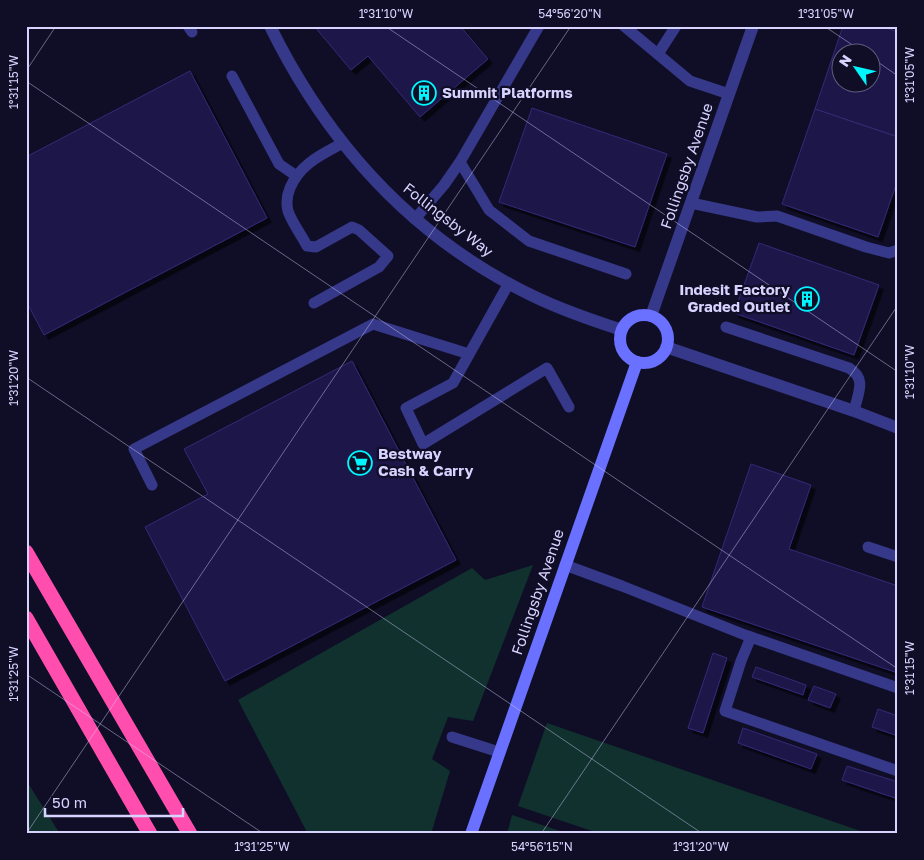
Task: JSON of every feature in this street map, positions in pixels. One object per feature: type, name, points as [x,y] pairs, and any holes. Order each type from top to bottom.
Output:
[{"type":"highway","points":[[26,552],[190,834]]},
{"type":"highway","points":[[26,618],[150,834]]},
{"type":"street","name":"Follingsby Way","points":[[270,26],[290,66],[342,143],[358,162],[415,219],[454,249],[509,283],[572,313],[622,330]]},
{"type":"street","name":"Follingsby Avenue","points":[[651,316],[753,26]]},
{"type":"street","points":[[641,315],[651,316],[658,320],[665,328],[667,337],[666,347],[655,360],[645,363],[637,362],[628,357],[622,350],[620,341],[622,330],[632,318],[641,315]]},
{"type":"street","points":[[666,347],[854,411],[898,428]]},
{"type":"street","name":"Follingsby Avenue","points":[[471,834],[637,362]]},
{"type":"lane","points":[[415,219],[444,185],[460,162],[539,26]]},
{"type":"lane","points":[[624,26],[690,81],[729,94]]},
{"type":"lane","points":[[658,54],[676,26]]},
{"type":"lane","points":[[232,76],[279,164],[295,175]]},
{"type":"lane","points":[[314,303],[379,267],[388,256],[359,230],[352,227],[316,247],[307,246],[287,209],[287,195],[295,175],[311,161],[342,143]]},
{"type":"lane","points":[[460,162],[489,210],[529,241],[626,274]]},
{"type":"lane","points":[[691,203],[757,216],[777,216],[866,247],[889,253],[898,250]]},
{"type":"lane","points":[[509,283],[454,383],[406,408],[423,444],[547,368],[569,407]]},
{"type":"lane","points":[[152,485],[134,449],[373,324],[470,354]]},
{"type":"lane","points":[[726,327],[849,368],[858,373],[861,382],[854,411]]},
{"type":"lane","points":[[868,547],[898,556]]},
{"type":"lane","points":[[565,565],[752,637],[898,688]]},
{"type":"lane","points":[[752,637],[741,661],[725,711],[898,771]]},
{"type":"lane","points":[[452,737],[499,752]]},
{"type":"green space","points":[[533,565],[473,721],[448,717],[432,759],[450,771],[431,834],[308,834],[238,700],[472,568],[485,580]]},
{"type":"green space","points":[[547,723],[869,834],[601,834],[518,806]]},
{"type":"green space","points":[[26,780],[60,834],[26,834]]},
{"type":"green space","points":[[512,815],[569,834],[507,834]]},
{"type":"building","name":"Summit Platforms","points":[[314,26],[460,26],[488,59],[420,117],[368,56],[351,70]]},
{"type":"building","points":[[843,26],[881,26],[898,32],[898,137],[815,109],[832,59],[832,92],[882,92],[882,42],[838,42]]},
{"type":"building","points":[[190,71],[267,218],[44,335],[26,301],[26,157]]},
{"type":"building","points":[[532,108],[667,154],[635,247],[499,202]]},
{"type":"building","points":[[815,109],[898,137],[898,179],[878,237],[782,204]]},
{"type":"building","name":"Indesit Factory Graded Outlet","points":[[759,243],[879,285],[854,355],[734,313]]},
{"type":"building","points":[[352,361],[456,560],[225,681],[145,527],[208,494],[184,449]]},
{"type":"building","points":[[751,464],[811,485],[789,549],[898,586],[898,673],[702,607]]},
{"type":"building","points":[[713,653],[727,658],[703,733],[688,728]]},
{"type":"building","points":[[756,667],[806,685],[803,695],[752,677]]},
{"type":"building","points":[[814,686],[836,694],[830,708],[808,700]]},
{"type":"building","points":[[878,709],[898,716],[898,726],[895,735],[872,727]]},
{"type":"building","points":[[743,728],[817,754],[811,769],[738,743]]},
{"type":"building","points":[[847,766],[898,782],[895,798],[842,780]]},
{"type":"place","name":"Summit Platforms","points":[[424,93]]},
{"type":"place","name":"Indesit Factory Graded Outlet","points":[[807,299]]},
{"type":"place","name":"Bestway Cash & Carry","points":[[360,463]]}]
